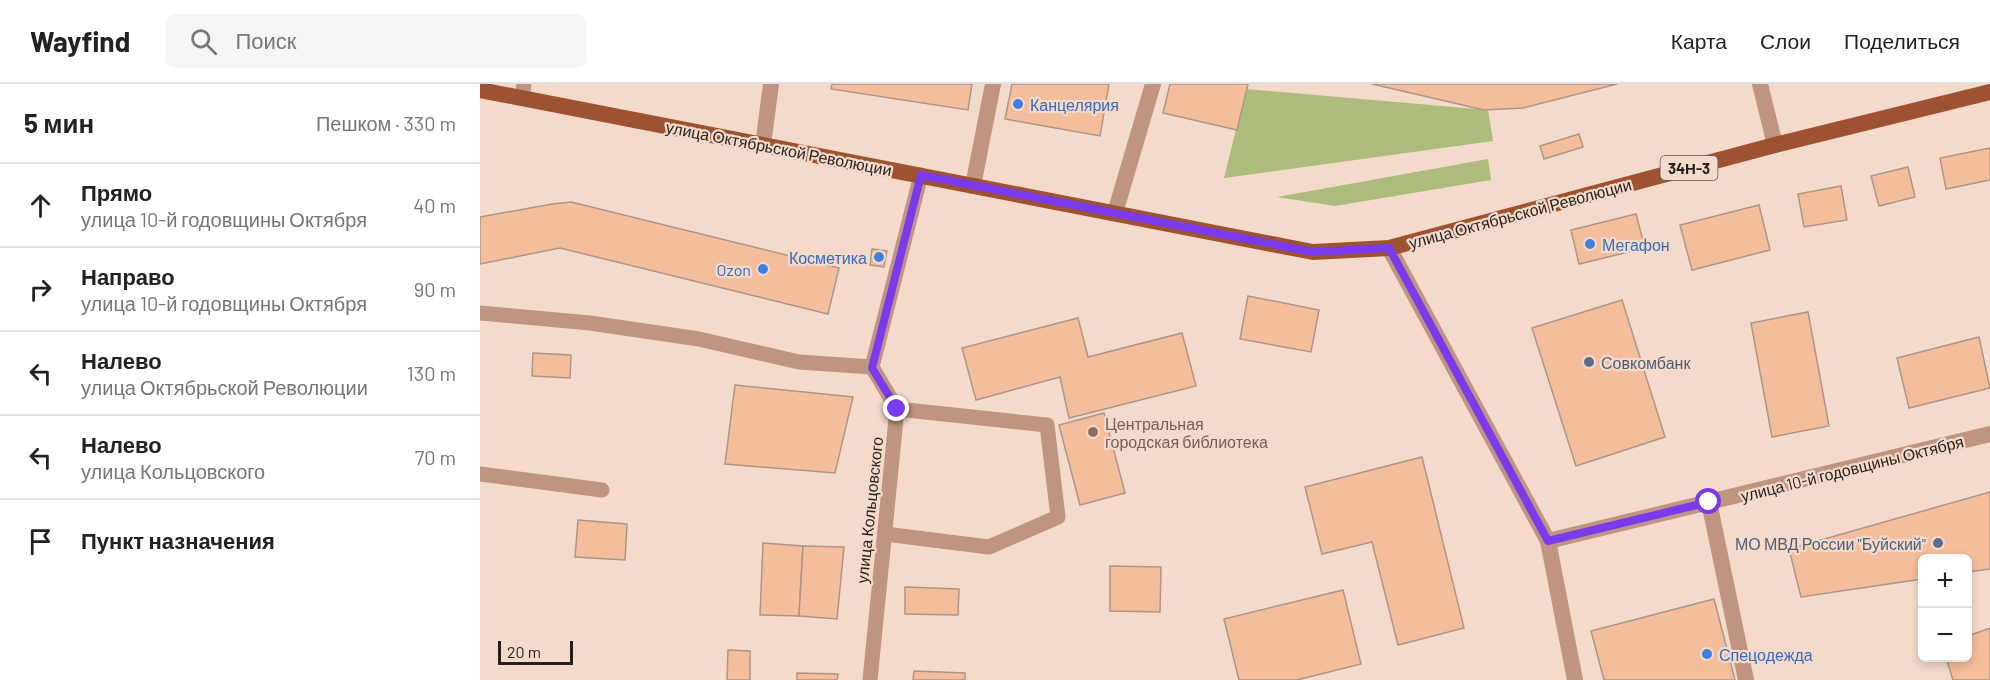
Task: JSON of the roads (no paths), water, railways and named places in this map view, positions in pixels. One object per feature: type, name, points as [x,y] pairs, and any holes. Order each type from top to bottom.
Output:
[{"type":"main road","name":"улица Октябрьской Революции","points":[[480,90],[523,91],[763,145],[1313,252],[1389,248],[1775,145],[1990,92]]},
{"type":"street","points":[[763,145],[771,84]]},
{"type":"street","points":[[974,186],[993,84]]},
{"type":"street","points":[[1115,213],[1153,84]]},
{"type":"street","points":[[1760,84],[1775,145]]},
{"type":"street","points":[[1389,248],[1548,541],[1575,680]]},
{"type":"street","name":"улица 10-й годовщины Октября","points":[[1548,541],[1990,434]]},
{"type":"street","points":[[1709,502],[1746,680]]},
{"type":"lane","points":[[885,534],[989,547],[1058,517],[1047,425],[897,409],[872,368],[921,175]]},
{"type":"lane","points":[[480,313],[590,323],[699,339],[799,362],[872,368]]},
{"type":"lane","name":"улица Кольцовского","points":[[870,680],[897,409]]},
{"type":"lane","points":[[480,474],[602,490]]},
{"type":"place","name":"Канцелярия","points":[[1018,104]]},
{"type":"place","name":"Мегафон","points":[[1590,244]]},
{"type":"place","name":"Косметика","points":[[879,257]]},
{"type":"place","name":"Ozon","points":[[763,269]]},
{"type":"place","name":"Совкомбанк","points":[[1589,362]]},
{"type":"place","name":"Центральная городская библиотека","points":[[1093,432]]},
{"type":"place","name":"МО МВД России \"Буйский\"","points":[[1938,543]]},
{"type":"place","name":"Спецодежда","points":[[1707,654]]}]
